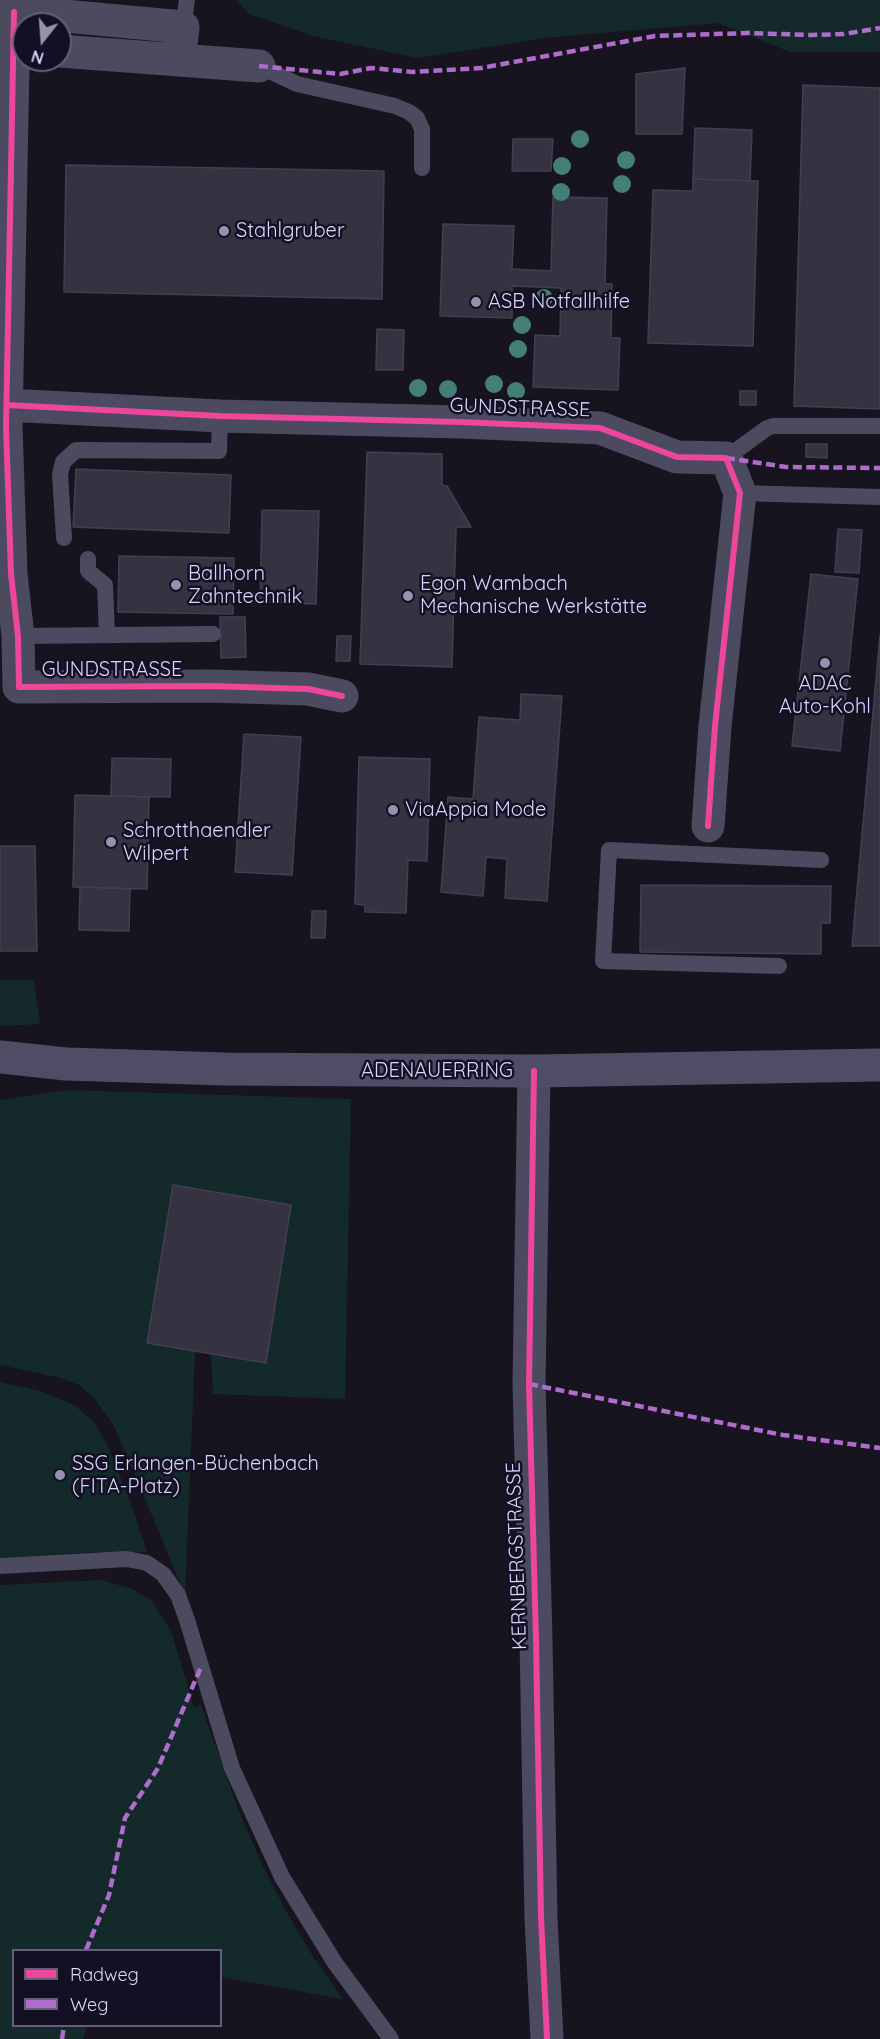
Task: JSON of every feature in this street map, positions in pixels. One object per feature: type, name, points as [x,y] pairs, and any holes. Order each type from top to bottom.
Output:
[{"type":"main road","name":"ADENAUERRING","points":[[0,1057],[66,1064],[225,1069],[534,1071],[880,1065]]},
{"type":"main road","name":"ADENAUERRING","points":[[0,1067],[66,1064]]},
{"type":"street","name":"GUNDSTRASSE","points":[[179,60],[185,13],[7,11],[12,47],[7,405],[10,689],[221,686],[308,689],[342,696]]},
{"type":"street","points":[[72,52],[260,66]]},
{"type":"street","name":"GUNDSTRASSE","points":[[7,405],[220,416],[600,428],[676,457],[726,458]]},
{"type":"street","points":[[707,841],[715,726],[740,493],[726,458]]},
{"type":"street","name":"KERNBERGSTRASSE","points":[[534,1071],[529,1384],[541,1918],[547,2039]]},
{"type":"lane","points":[[260,66],[297,84],[395,106],[409,112],[417,118],[422,129],[422,168]]},
{"type":"lane","points":[[64,538],[60,474],[63,462],[76,450],[219,451],[220,416]]},
{"type":"lane","points":[[726,458],[766,428],[773,426],[880,426]]},
{"type":"lane","points":[[740,493],[880,497]]},
{"type":"lane","points":[[88,559],[88,571],[105,585],[107,635]]},
{"type":"lane","points":[[11,629],[107,635],[213,634]]},
{"type":"lane","points":[[779,966],[603,961],[609,850],[707,841],[821,860]]},
{"type":"lane","points":[[0,1566],[128,1559],[147,1563],[163,1574],[178,1596],[187,1620],[232,1768],[282,1877],[335,1963],[391,2039]]},
{"type":"green space","points":[[236,0],[880,0],[880,52],[790,52],[718,23],[544,38],[418,58],[313,36],[249,14]]},
{"type":"green space","points":[[0,980],[34,980],[40,1024],[0,1026]]},
{"type":"green space","points":[[68,1090],[351,1099],[345,1399],[213,1394],[211,1354],[266,1363],[291,1205],[173,1186],[147,1343],[195,1351],[185,1594],[114,1426],[95,1399],[79,1385],[61,1378],[0,1365],[0,1100]]},
{"type":"green space","name":"SSG Erlangen-Büchenbach (FITA-Platz)","points":[[0,1382],[41,1391],[74,1405],[94,1422],[109,1448],[147,1552],[93,1552],[0,1558]]},
{"type":"green space","points":[[100,1580],[130,1588],[152,1601],[171,1631],[194,1707],[201,1705],[239,1812],[263,1866],[310,1952],[343,1999],[222,1977],[222,1949],[12,1949],[12,2027],[87,2027],[83,2039],[0,2039],[0,1585]]},
{"type":"building","points":[[685,68],[682,134],[636,134],[636,74]]},
{"type":"building","points":[[803,85],[880,88],[880,409],[794,406]]},
{"type":"building","points":[[695,128],[752,130],[750,181],[693,179]]},
{"type":"building","points":[[513,139],[553,139],[551,171],[512,171]]},
{"type":"building","name":"Stahlgruber","points":[[66,165],[384,171],[382,299],[64,292]]},
{"type":"building","points":[[693,179],[758,181],[753,346],[648,343],[653,190],[693,191]]},
{"type":"building","name":"ASB Notfallhilfe","points":[[553,197],[607,198],[605,284],[612,284],[611,338],[620,338],[618,390],[533,387],[535,335],[560,336],[561,288],[512,286],[512,318],[440,316],[443,224],[514,226],[512,269],[551,271]]},
{"type":"building","points":[[377,329],[404,330],[403,370],[376,370]]},
{"type":"building","points":[[740,391],[756,391],[756,405],[740,405]]},
{"type":"building","points":[[806,444],[827,444],[827,458],[806,457]]},
{"type":"building","name":"Egon Wambach Mechanische Werkstätte","points":[[367,452],[442,454],[442,485],[447,486],[471,527],[456,527],[452,667],[360,664]]},
{"type":"building","points":[[76,469],[231,475],[229,533],[73,527]]},
{"type":"building","points":[[262,510],[319,511],[316,604],[260,602]]},
{"type":"building","points":[[838,529],[862,530],[859,573],[835,572]]},
{"type":"building","name":"Ballhorn Zahntechnik","points":[[119,556],[234,558],[233,614],[118,612]]},
{"type":"building","name":"ADAC Auto-Kohl","points":[[811,574],[858,579],[840,751],[792,746]]},
{"type":"building","points":[[220,617],[245,617],[246,657],[221,658]]},
{"type":"building","points":[[880,635],[880,946],[852,946]]},
{"type":"building","points":[[337,636],[351,636],[350,661],[336,661]]},
{"type":"building","points":[[521,694],[562,696],[547,901],[505,898],[507,859],[486,857],[483,896],[441,892],[448,797],[473,799],[479,717],[520,720]]},
{"type":"building","points":[[244,734],[301,737],[292,875],[235,872]]},
{"type":"building","name":"ViaAppia Mode","points":[[359,757],[430,759],[427,861],[408,860],[406,913],[365,912],[365,905],[355,904]]},
{"type":"building","points":[[112,758],[171,759],[170,797],[111,796]]},
{"type":"building","name":"Schrotthaendler Wilpert","points":[[75,795],[149,797],[147,889],[73,887]]},
{"type":"building","points":[[0,846],[35,846],[37,951],[0,951]]},
{"type":"building","points":[[641,885],[831,886],[830,923],[821,923],[821,954],[640,952]]},
{"type":"building","points":[[80,887],[130,889],[129,931],[79,930]]},
{"type":"building","points":[[312,911],[326,911],[325,938],[311,938]]},
{"type":"building","points":[[173,1185],[291,1205],[266,1363],[147,1343]]},
{"type":"marked path","points":[[259,66],[340,74],[371,68],[413,72],[481,68],[655,36],[748,33],[844,34],[880,28]]},
{"type":"marked path","points":[[726,458],[786,467],[880,468]]},
{"type":"marked path","points":[[529,1384],[783,1435],[880,1448]]},
{"type":"marked path","points":[[86,1949],[109,1895],[125,1818],[158,1768],[201,1667]]},
{"type":"marked path","points":[[62,2039],[64,2027]]},
{"type":"cycle path","points":[[13,72],[6,427],[11,574],[18,636],[19,687],[210,686],[308,689],[342,696]]},
{"type":"cycle path","points":[[7,405],[220,416],[600,428],[677,457],[726,458],[740,493],[715,726],[708,826]]},
{"type":"cycle path","points":[[534,1071],[529,1384],[541,1918],[547,2039]]},
{"type":"place","name":"Stahlgruber","points":[[224,231]]},
{"type":"place","name":"ASB Notfallhilfe","points":[[476,302]]},
{"type":"place","name":"Ballhorn Zahntechnik","points":[[176,585]]},
{"type":"place","name":"Egon Wambach Mechanische Werkstätte","points":[[408,596]]},
{"type":"place","name":"ADAC Auto-Kohl","points":[[825,663]]},
{"type":"place","name":"ViaAppia Mode","points":[[393,810]]},
{"type":"place","name":"Schrotthaendler Wilpert","points":[[111,842]]},
{"type":"place","name":"SSG Erlangen-Büchenbach (FITA-Platz)","points":[[60,1475]]}]
